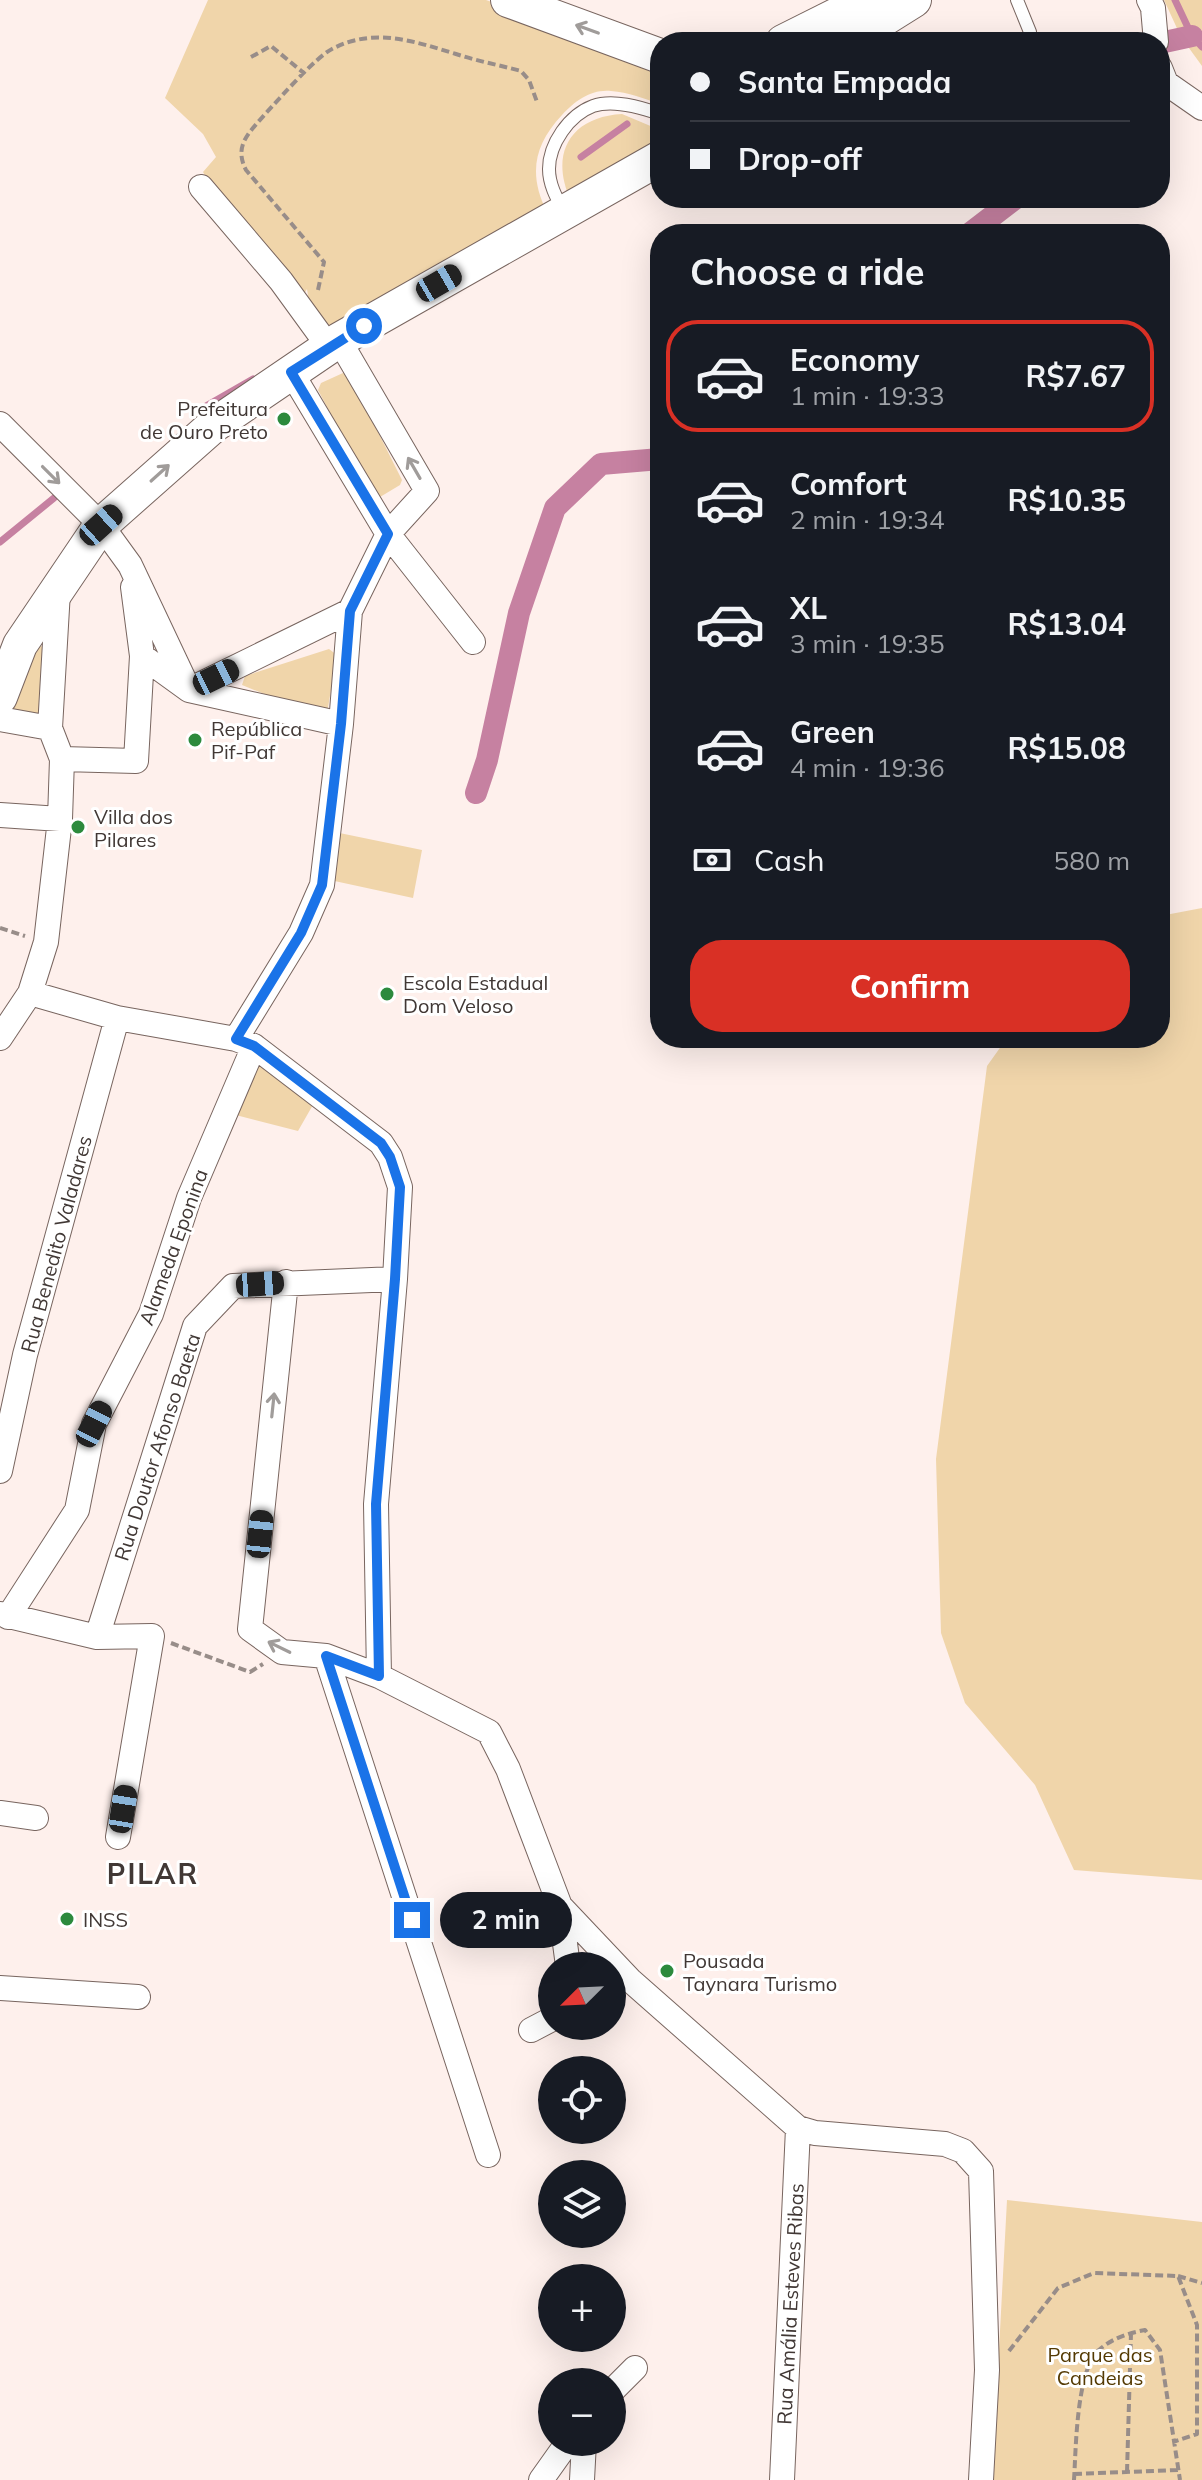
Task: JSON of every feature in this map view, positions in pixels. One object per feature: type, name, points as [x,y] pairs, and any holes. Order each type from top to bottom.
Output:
[{"type":"street","points":[[508,0],[650,52]]},
{"type":"street","points":[[803,32],[867,0]]},
{"type":"street","points":[[863,32],[914,0]]},
{"type":"street","points":[[1151,4],[1155,32]]},
{"type":"street","points":[[1170,86],[1202,108]]},
{"type":"street","points":[[0,697],[20,645],[101,525],[214,425],[334,344],[650,164]]},
{"type":"street","points":[[189,690],[350,611],[388,534],[427,491],[334,344],[201,187]]},
{"type":"street","points":[[291,372],[388,534],[473,642]]},
{"type":"street","points":[[0,424],[101,525],[130,565],[189,690]]},
{"type":"street","points":[[62,759],[136,761],[142,656],[130,565]]},
{"type":"street","points":[[0,1038],[30,993],[46,942],[60,819],[62,759],[50,728],[57,593],[65,580]]},
{"type":"street","name":"Alameda Eponina","points":[[4,1615],[77,1510],[94,1424],[151,1314],[245,1043],[322,885],[341,724],[350,611]]},
{"type":"street","points":[[142,656],[189,690],[341,724]]},
{"type":"street","points":[[0,719],[50,728]]},
{"type":"street","points":[[0,815],[60,819]]},
{"type":"street","points":[[30,993],[117,1018],[245,1043],[381,1143],[386,1150],[400,1187],[376,1504],[379,1676]]},
{"type":"street","name":"Rua Benedito Valadares","points":[[0,1471],[25,1355],[117,1018]]},
{"type":"street","name":"Rua Doutor Afonso Baeta","points":[[97,1637],[195,1326],[233,1286],[395,1279]]},
{"type":"street","points":[[286,1282],[250,1629],[282,1652],[326,1656],[379,1676],[489,1732],[508,1769],[560,1906],[566,1952]]},
{"type":"street","points":[[4,1615],[97,1637],[152,1636],[118,1837]]},
{"type":"street","points":[[326,1656],[488,2155]]},
{"type":"street","points":[[0,1813],[36,1818]]},
{"type":"street","points":[[560,1906],[596,1952]]},
{"type":"street","points":[[0,1988],[138,1997]]},
{"type":"street","points":[[626,1988],[798,2128],[815,2133],[945,2144],[963,2151],[981,2171],[987,2370],[981,2480]]},
{"type":"street","name":"Rua Amália Esteves Ribas","points":[[782,2480],[798,2128]]},
{"type":"street","points":[[626,2377],[635,2368]]},
{"type":"street","points":[[541,2480],[558,2456]]},
{"type":"street","points":[[582,2480],[583,2456]]},
{"type":"lane","points":[[1017,0],[1030,32]]},
{"type":"lane","points":[[564,211],[553,192],[549,169],[553,149],[561,133],[577,115],[594,106],[611,104],[650,111]]},
{"type":"path","points":[[318,290],[324,262],[246,170],[240,158],[242,144],[249,133],[330,50],[363,38],[384,36],[417,42],[521,71],[529,80],[537,102]]},
{"type":"path","points":[[251,57],[271,46],[305,74]]},
{"type":"path","points":[[152,1636],[250,1672],[282,1652]]},
{"type":"path","points":[[987,2370],[1014,2346],[1058,2288],[1094,2273],[1178,2276],[1202,2283]]},
{"type":"path","points":[[1173,2442],[1197,2434],[1197,2325],[1178,2276]]},
{"type":"path","points":[[1178,2470],[1074,2477],[1080,2391],[1097,2350],[1131,2333],[1145,2330],[1160,2350],[1180,2480]]},
{"type":"path","points":[[1127,2472],[1131,2333]]},
{"type":"green space","points":[[208,0],[486,0],[650,57],[650,101],[611,91],[590,94],[567,110],[545,137],[536,173],[547,212],[316,349],[307,289],[302,298],[210,184],[203,172],[216,157],[203,134],[165,98]]},
{"type":"green space","points":[[1164,0],[1202,0],[1202,66],[1181,37]]},
{"type":"green space","points":[[622,114],[650,126],[650,156],[571,201],[562,168],[569,141],[577,130],[604,117]]},
{"type":"green space","points":[[343,373],[349,374],[402,480],[400,485],[380,497],[373,494],[318,390],[321,383]]},
{"type":"green space","points":[[33,644],[44,647],[42,719],[0,707]]},
{"type":"green space","points":[[329,649],[337,655],[326,719],[242,685],[245,676]]},
{"type":"green space","points":[[325,830],[422,850],[413,898],[316,877]]},
{"type":"green space","points":[[1202,908],[1202,1880],[1074,1870],[1035,1785],[965,1703],[941,1633],[936,1459],[987,1066],[1000,1048],[1170,1048],[1170,914]]},
{"type":"green space","points":[[255,1053],[314,1103],[298,1131],[228,1113]]},
{"type":"green space","name":"Parque das Candeias","points":[[1007,2200],[1202,2222],[1202,2480],[992,2480]]},
{"type":"waterway","points":[[1175,0],[1192,36],[1202,47]]},
{"type":"waterway","points":[[1170,41],[1192,36]]},
{"type":"waterway","points":[[581,157],[627,124]]},
{"type":"waterway","points":[[982,224],[1003,208]]},
{"type":"waterway","points":[[206,406],[253,379]]},
{"type":"waterway","points":[[476,793],[487,760],[519,613],[555,508],[601,464],[650,460]]},
{"type":"waterway","points":[[0,542],[54,498]]},
{"type":"place","name":"Prefeitura de Ouro Preto","points":[[284,419]]},
{"type":"place","name":"República Pif-Paf","points":[[195,740]]},
{"type":"place","name":"Villa dos Pilares","points":[[78,827]]},
{"type":"place","name":"Escola Estadual Dom Veloso","points":[[387,994]]},
{"type":"place","name":"INSS","points":[[67,1919]]},
{"type":"place","name":"Pousada Taynara Turismo","points":[[667,1971]]},
{"type":"district","name":"PILAR","points":[[153,1873]]},
{"type":"route","points":[[364,326],[291,372],[388,534],[350,611],[341,724],[322,885],[301,933],[236,1039],[254,1046],[381,1143],[390,1157],[400,1187],[376,1504],[379,1676],[326,1656],[412,1920]]}]
